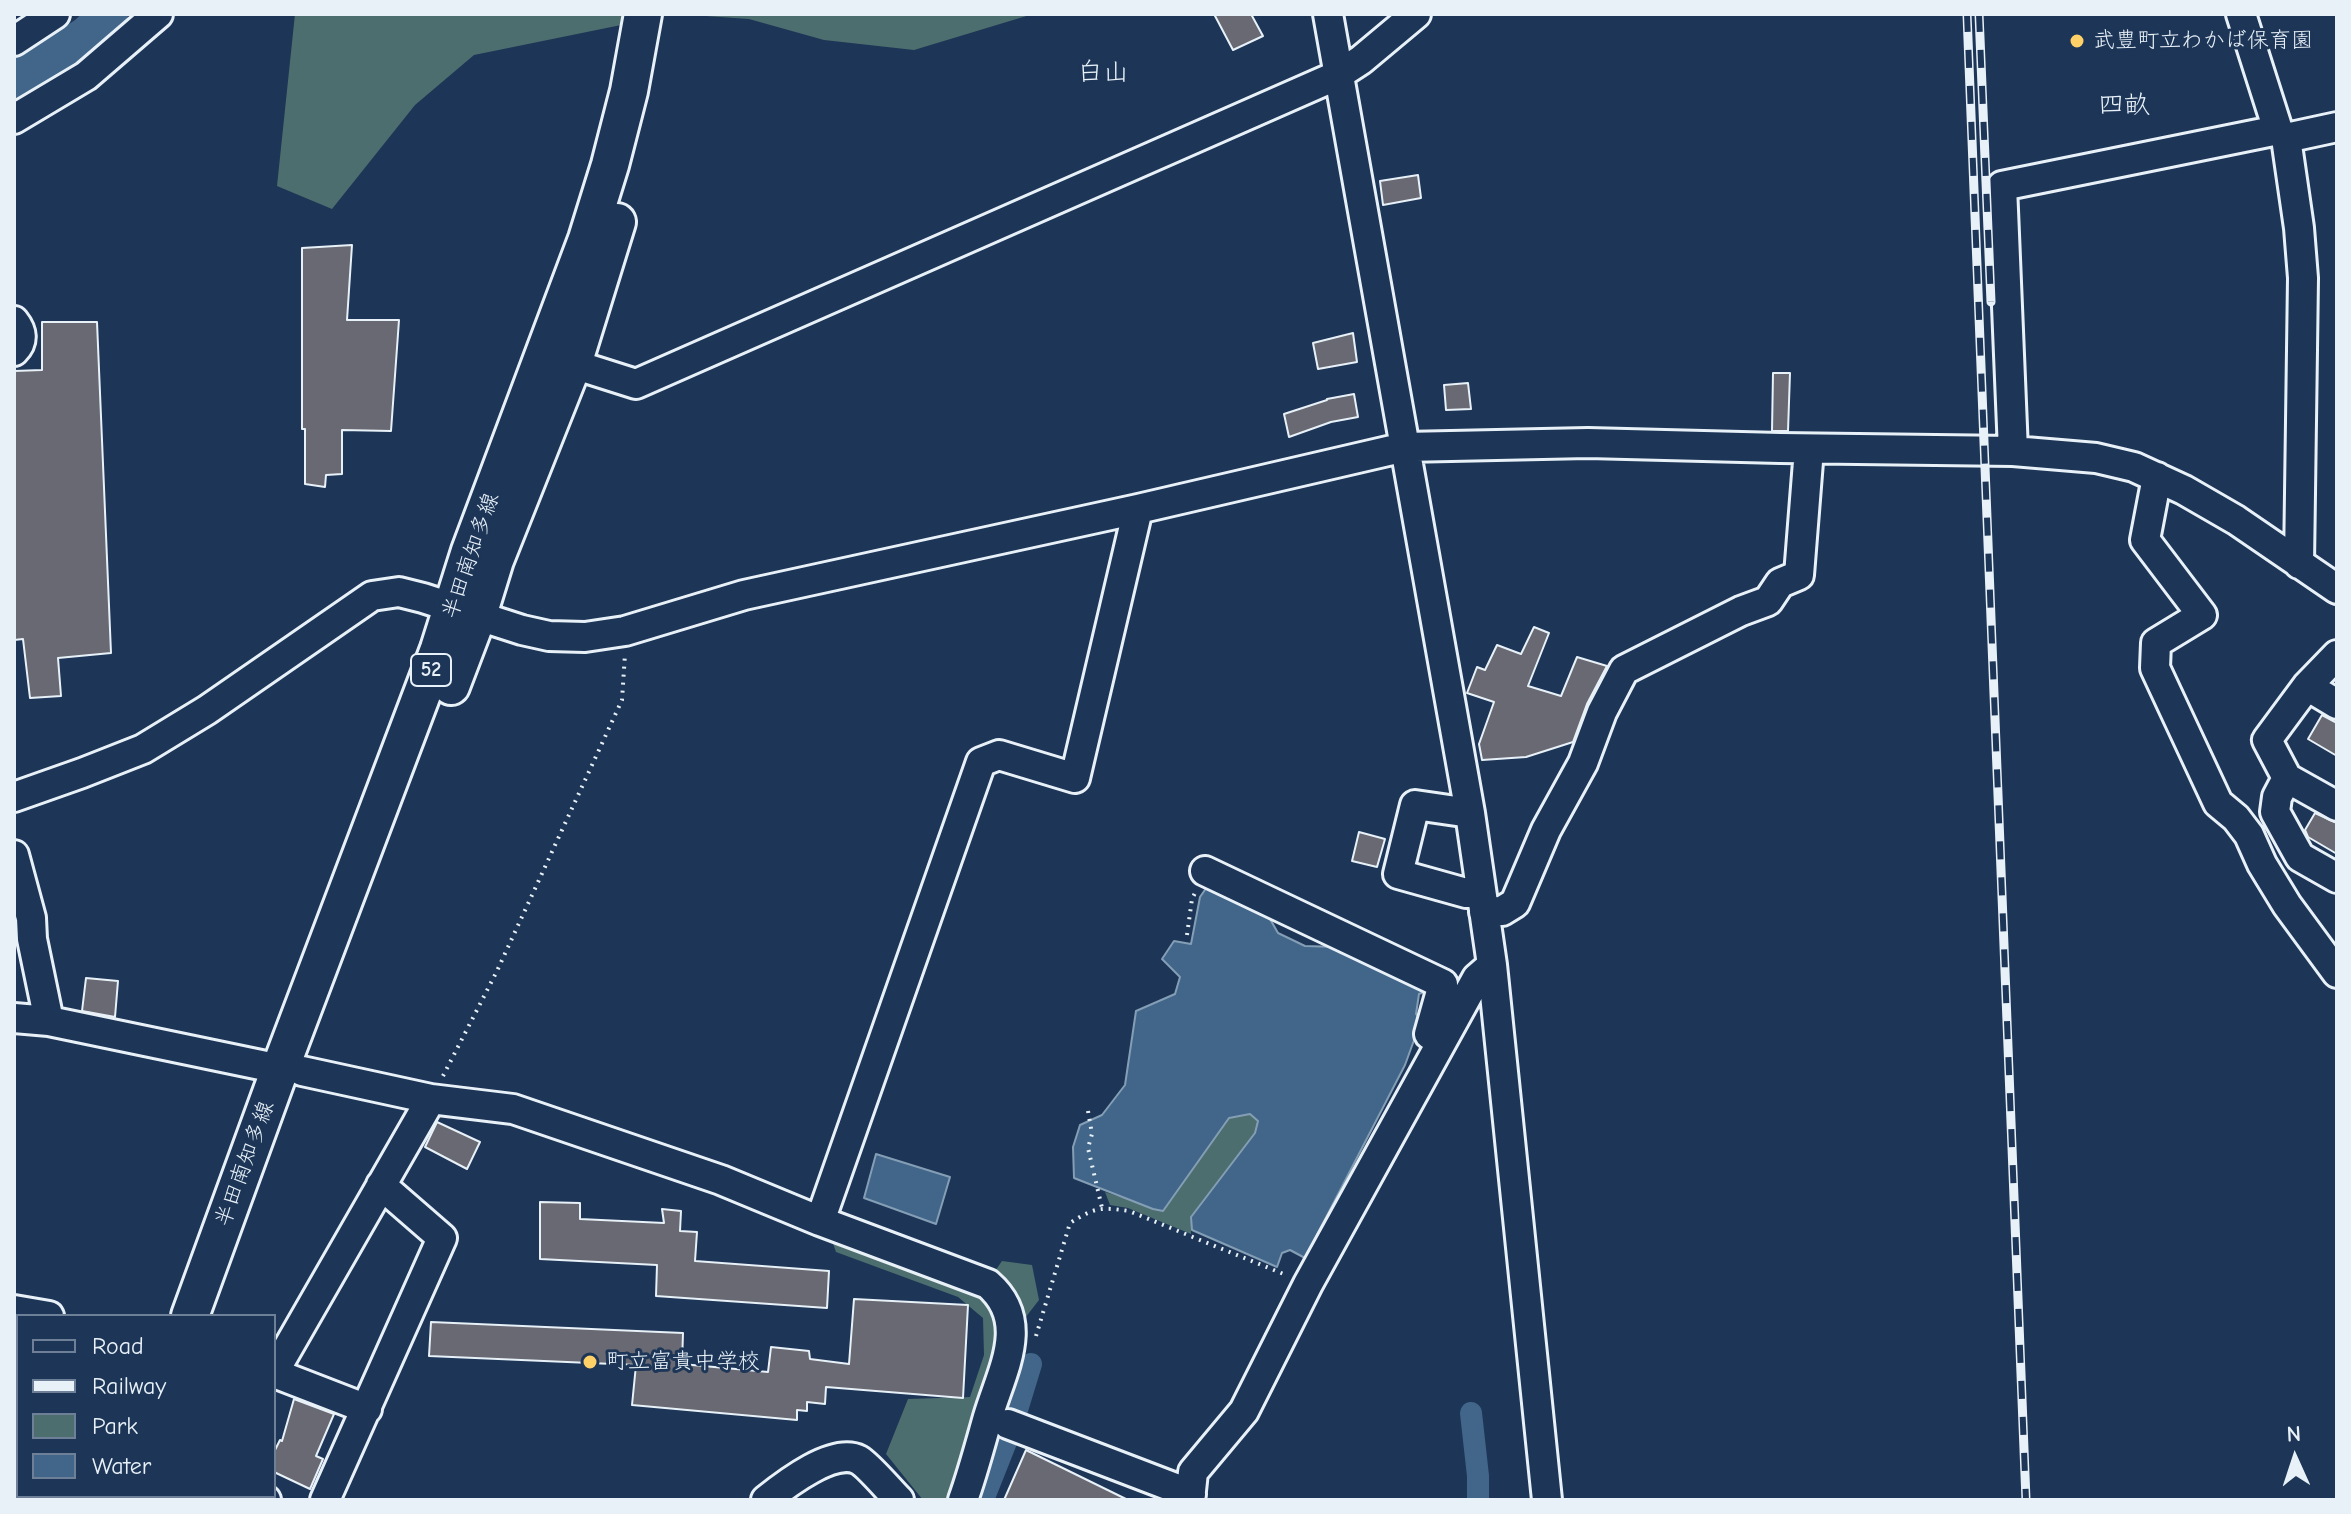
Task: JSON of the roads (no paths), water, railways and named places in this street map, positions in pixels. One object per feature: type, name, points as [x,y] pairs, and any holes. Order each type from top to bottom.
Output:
[{"type":"main road","name":"半田南知多線","points":[[466,612],[470,551],[587,239],[617,135],[643,14]]},
{"type":"main road","name":"半田南知多線","points":[[191,1314],[291,1070],[466,612],[495,560],[573,364],[632,164],[665,14]]},
{"type":"main road","name":"半田南知多線","points":[[217,1314],[291,1070]]},
{"type":"street","points":[[14,41],[55,14]]},
{"type":"street","points":[[14,119],[86,76],[158,14]]},
{"type":"street","points":[[1328,14],[1470,813],[1492,965],[1547,1500]]},
{"type":"street","points":[[573,364],[636,384],[1338,75],[1416,14]]},
{"type":"street","points":[[2241,14],[2282,134],[2299,228],[2303,278],[2299,564]]},
{"type":"street","points":[[2013,451],[2002,186],[2282,134],[2337,127]]},
{"type":"street","points":[[14,321],[21,338],[14,351]]},
{"type":"street","points":[[14,797],[143,749],[207,710],[372,596],[399,592],[522,630],[549,636],[585,637],[625,631],[744,595],[1405,447],[1588,443],[2013,451],[2096,458],[2134,467],[2184,490],[2236,520],[2337,589]]},
{"type":"street","points":[[1470,813],[1415,805],[1398,874],[1466,893],[1502,911],[1515,903],[1546,830],[1583,763],[1602,712],[1624,670],[1741,611],[1768,601],[1780,583],[1799,575],[1809,449]]},
{"type":"street","points":[[2157,477],[2145,540],[2202,615],[2156,643],[2155,668],[2218,803],[2236,818],[2249,835],[2262,864],[2287,905],[2337,973]]},
{"type":"street","points":[[820,1221],[981,762],[999,755],[1075,778],[1138,509]]},
{"type":"street","points":[[2337,655],[2307,686],[2267,740],[2287,778],[2337,806]]},
{"type":"street","points":[[2307,686],[2337,704]]},
{"type":"street","points":[[2287,778],[2277,797],[2275,812],[2300,857],[2337,878]]},
{"type":"street","points":[[14,855],[31,918],[32,939],[49,1021]]},
{"type":"street","points":[[1205,871],[1443,984],[1429,1034],[1441,1042]]},
{"type":"street","points":[[1008,1424],[1190,1497],[1193,1472],[1244,1411],[1308,1284],[1441,1042],[1477,978],[1492,965]]},
{"type":"street","points":[[14,1018],[49,1021],[431,1099],[513,1109],[716,1191],[820,1221],[988,1284],[1001,1295],[1008,1310],[1011,1343],[963,1500]]},
{"type":"street","points":[[276,1369],[431,1099]]},
{"type":"street","points":[[325,1500],[442,1238],[381,1185]]},
{"type":"street","points":[[14,1310],[37,1314]]},
{"type":"street","points":[[276,1373],[367,1409]]},
{"type":"street","points":[[766,1500],[833,1457],[858,1459],[899,1500]]},
{"type":"water","points":[[1209,884],[1266,912],[1278,933],[1305,946],[1338,947],[1427,991],[1419,994],[1416,1014],[1421,1021],[1405,1065],[1305,1258],[1290,1250],[1282,1253],[1277,1267],[1192,1230],[1191,1217],[1255,1133],[1258,1121],[1250,1114],[1229,1118],[1163,1211],[1074,1178],[1073,1147],[1080,1125],[1102,1115],[1125,1085],[1136,1011],[1175,994],[1180,977],[1162,959],[1174,941],[1191,944],[1200,897]]},
{"type":"water","points":[[876,1154],[950,1177],[936,1224],[864,1198]]},
{"type":"waterway","points":[[14,82],[87,35],[109,14]]},
{"type":"waterway","points":[[1013,1423],[1031,1364]]},
{"type":"waterway","points":[[1471,1413],[1478,1500]]},
{"type":"waterway","points":[[983,1500],[1006,1442]]},
{"type":"railway","points":[[1967,14],[2026,1500]]},
{"type":"railway","points":[[1979,14],[1991,302]]},
{"type":"place","name":"武豊町立わかば保育園","points":[[2077,41]]},
{"type":"place","name":"町立富貴中学校","points":[[590,1362]]},
{"type":"district","name":"白山","points":[[1103,73]]},
{"type":"district","name":"四畝","points":[[2124,106]]}]
